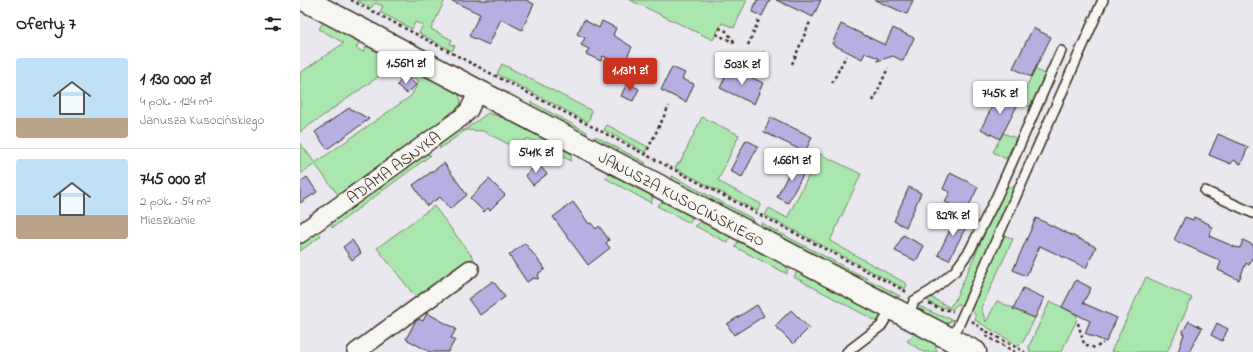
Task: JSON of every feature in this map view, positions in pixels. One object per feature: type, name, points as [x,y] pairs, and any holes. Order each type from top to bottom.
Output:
[{"type":"street","name":"JANUSZA KUSOCIŃSKIEGO","points":[[305,0],[478,91],[906,308],[949,346],[975,352]]},
{"type":"street","name":"ADAMA ASNYKA","points":[[300,234],[462,117],[468,110],[478,91]]},
{"type":"street","points":[[356,352],[470,269]]},
{"type":"lane","points":[[949,346],[1103,0]]},
{"type":"lane","points":[[846,352],[955,271],[977,238],[1061,51]]},
{"type":"lane","points":[[1205,191],[1253,213]]},
{"type":"path","points":[[351,0],[645,155],[906,308],[940,309],[964,314],[970,317],[982,328],[1025,352]]},
{"type":"path","points":[[748,45],[760,20]]},
{"type":"path","points":[[792,64],[810,22]]},
{"type":"path","points":[[716,34],[736,44],[726,31],[719,28]]},
{"type":"path","points":[[752,74],[764,52]]},
{"type":"path","points":[[832,83],[846,56]]},
{"type":"path","points":[[872,101],[888,68]]},
{"type":"path","points":[[645,155],[669,106]]},
{"type":"path","points":[[1078,323],[1084,344],[1095,348],[1103,343]]},
{"type":"green space","points":[[356,0],[445,0],[431,29],[452,40],[450,44],[455,46],[452,51],[419,33],[423,25],[415,22],[412,29],[380,12],[383,6],[375,3],[371,8]]},
{"type":"green space","points":[[630,0],[747,0],[734,28],[722,23],[713,40]]},
{"type":"green space","points":[[327,22],[357,38],[359,43],[356,48],[363,52],[366,47],[372,45],[399,60],[401,64],[398,70],[392,67],[300,132],[300,73],[344,43],[319,29],[322,24]]},
{"type":"green space","points":[[502,64],[592,111],[588,122],[497,74]]},
{"type":"green space","points":[[414,67],[458,92],[461,101],[460,107],[442,124],[440,122],[338,195],[315,164],[300,174],[300,143],[315,163],[411,96],[419,81],[406,74],[408,70]]},
{"type":"green space","points":[[1035,69],[1046,75],[1030,107],[1019,102]]},
{"type":"green space","points":[[531,102],[587,133],[581,135],[532,109]]},
{"type":"green space","points":[[488,113],[503,118],[504,116],[571,151],[571,161],[528,138],[514,147],[483,131],[466,130],[439,149],[441,142],[460,127],[463,131]]},
{"type":"green space","points":[[702,117],[739,135],[718,181],[761,204],[757,211],[675,168],[678,163],[680,163]]},
{"type":"green space","points":[[607,125],[648,147],[645,152],[604,130]]},
{"type":"green space","points":[[1003,133],[1016,138],[1006,159],[993,152]]},
{"type":"green space","points":[[595,136],[646,163],[641,165],[595,142]]},
{"type":"green space","points":[[425,154],[431,155],[332,228],[332,222]]},
{"type":"green space","points":[[820,154],[861,174],[830,241],[907,284],[905,289],[765,215],[769,208],[787,218]]},
{"type":"green space","points":[[613,172],[651,193],[653,197],[651,203],[605,178]]},
{"type":"green space","points":[[672,176],[753,219],[747,222],[672,182]]},
{"type":"green space","points":[[1006,186],[1016,190],[963,306],[958,304],[952,309],[936,306],[925,299],[930,297],[949,307],[954,302]]},
{"type":"green space","points":[[665,200],[690,213],[692,218],[690,223],[657,206]]},
{"type":"green space","points":[[434,206],[474,259],[418,300],[377,248]]},
{"type":"green space","points":[[704,220],[729,233],[730,238],[728,243],[695,226]]},
{"type":"green space","points":[[761,223],[900,296],[894,299],[761,230]]},
{"type":"green space","points":[[318,232],[321,236],[300,251],[300,245]]},
{"type":"green space","points":[[1004,235],[1013,239],[981,308],[986,322],[997,301],[1035,318],[1023,342],[1019,346],[975,320],[975,314],[970,309]]},
{"type":"green space","points":[[743,241],[787,264],[787,274],[735,247],[738,242]]},
{"type":"green space","points":[[801,271],[880,313],[881,317],[878,322],[794,277],[796,273]]},
{"type":"green space","points":[[1146,277],[1192,298],[1167,352],[1111,352]]},
{"type":"green space","points":[[1050,301],[1077,315],[1076,322],[1061,352],[1030,352],[1029,346]]},
{"type":"green space","points":[[917,305],[938,315],[954,320],[944,324],[918,312]]},
{"type":"green space","points":[[917,332],[934,341],[937,352],[923,352],[907,341]]},
{"type":"building","points":[[450,0],[526,0],[534,4],[522,30],[501,19],[489,45],[469,36],[480,14]]},
{"type":"building","points":[[757,0],[770,0],[762,16],[752,12]]},
{"type":"building","points":[[776,0],[821,0],[813,17]]},
{"type":"building","points":[[875,0],[913,0],[907,14]]},
{"type":"building","points":[[584,20],[599,28],[602,21],[616,28],[613,35],[632,47],[623,65],[603,56],[601,61],[586,54],[589,49],[581,45],[585,38],[577,34]]},
{"type":"building","points":[[841,24],[885,45],[893,28],[914,38],[903,61],[893,56],[877,61],[879,58],[865,53],[862,59],[832,44]]},
{"type":"building","points":[[1033,28],[1051,37],[1031,77],[1013,68]]},
{"type":"building","points":[[672,67],[685,73],[682,79],[694,84],[686,102],[661,90]]},
{"type":"building","points":[[730,67],[763,83],[754,104],[720,88]]},
{"type":"building","points":[[406,75],[416,85],[407,94],[397,85]]},
{"type":"building","points":[[627,83],[639,89],[633,101],[621,96]]},
{"type":"building","points":[[999,92],[1019,102],[1000,139],[981,129]]},
{"type":"building","points":[[349,108],[369,119],[327,149],[315,132]]},
{"type":"building","points":[[771,117],[812,137],[805,152],[764,132]]},
{"type":"building","points":[[1218,134],[1248,147],[1241,164],[1233,160],[1231,164],[1209,155]]},
{"type":"building","points":[[746,140],[758,146],[742,177],[730,171]]},
{"type":"building","points":[[795,161],[807,167],[788,203],[777,197]]},
{"type":"building","points":[[444,163],[467,195],[450,209],[440,197],[427,206],[413,185]]},
{"type":"building","points":[[538,164],[547,174],[533,185],[525,175]]},
{"type":"building","points":[[950,173],[978,187],[966,212],[945,202],[950,192],[943,189]]},
{"type":"building","points":[[307,177],[317,192],[300,203],[300,182]]},
{"type":"building","points":[[489,179],[505,195],[490,210],[488,208],[484,212],[470,198]]},
{"type":"building","points":[[909,187],[921,193],[906,227],[894,221]]},
{"type":"building","points":[[573,202],[589,224],[591,223],[596,229],[599,226],[609,240],[606,243],[610,248],[588,265],[553,217]]},
{"type":"building","points":[[957,215],[969,221],[949,260],[938,255]]},
{"type":"building","points":[[1185,217],[1193,220],[1194,217],[1209,224],[1209,226],[1213,227],[1209,236],[1235,247],[1240,248],[1243,240],[1253,245],[1253,256],[1249,265],[1246,263],[1239,280],[1218,270],[1221,261],[1174,240]]},
{"type":"building","points":[[1036,218],[1096,247],[1086,268],[1040,246],[1026,276],[1013,270]]},
{"type":"building","points":[[903,235],[924,246],[916,261],[895,251]]},
{"type":"building","points":[[352,240],[361,253],[352,260],[343,247]]},
{"type":"building","points":[[525,243],[545,269],[539,273],[538,279],[533,278],[527,282],[509,255]]},
{"type":"building","points":[[1076,280],[1091,288],[1083,303],[1117,318],[1106,342],[1085,333],[1090,321],[1062,307]]},
{"type":"building","points":[[493,281],[505,297],[480,315],[468,299]]},
{"type":"building","points":[[1023,288],[1044,298],[1035,318],[1013,309]]},
{"type":"building","points":[[757,305],[764,316],[734,335],[727,324]]},
{"type":"building","points":[[791,310],[809,328],[793,344],[775,326]]},
{"type":"building","points":[[427,313],[456,329],[451,338],[455,340],[448,352],[430,352],[406,339],[415,322],[419,319],[423,321]]},
{"type":"building","points":[[1189,321],[1202,328],[1189,352],[1178,352],[1184,334],[1182,333]]},
{"type":"building","points":[[1217,323],[1228,329],[1222,341],[1211,335]]}]
